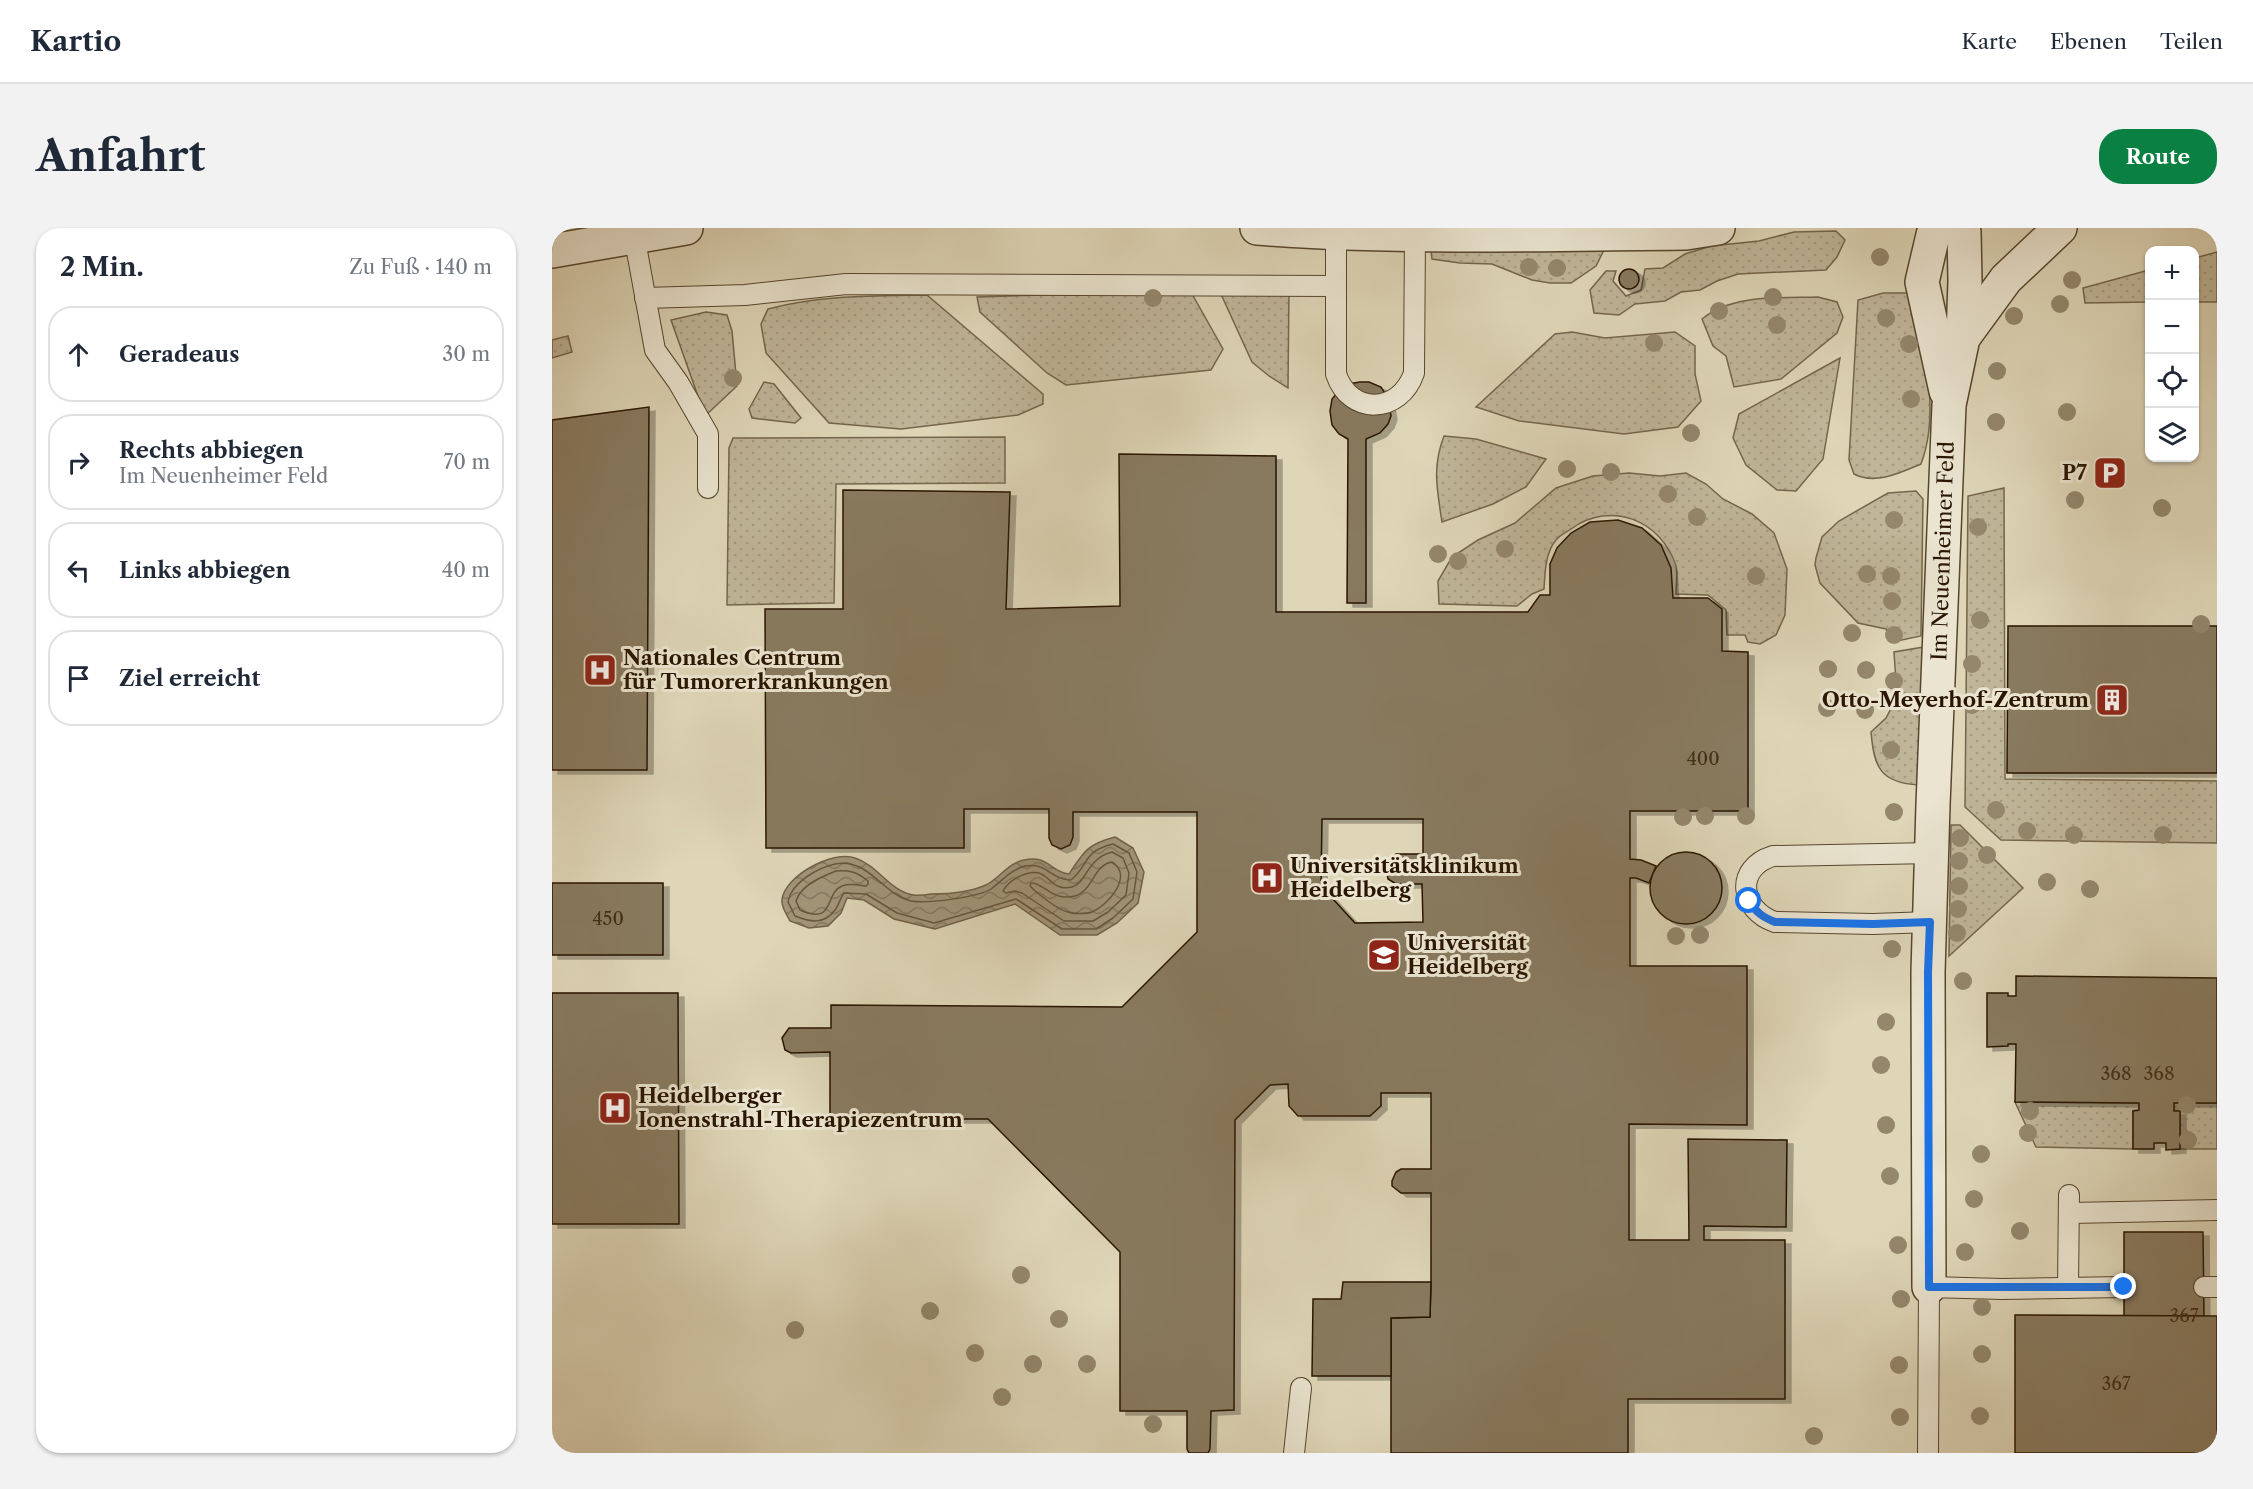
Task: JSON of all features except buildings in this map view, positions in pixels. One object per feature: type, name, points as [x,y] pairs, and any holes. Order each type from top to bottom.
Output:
[{"type":"street","points":[[552,251],[633,232],[686,228]]},
{"type":"street","points":[[1257,228],[1415,235],[1686,233],[1718,228]]},
{"type":"street","name":"Im Neuenheimer Feld","points":[[1937,228],[1922,282],[1949,405]]},
{"type":"street","name":"Im Neuenheimer Feld","points":[[1929,1287],[1928,972],[1949,405],[1963,338],[1965,281],[1962,228]]},
{"type":"street","name":"Im Neuenheimer Feld","points":[[1963,338],[2006,279],[2060,228]]},
{"type":"lane","points":[[1336,231],[1335,366],[1338,381],[1347,394],[1361,402],[1376,405],[1391,401],[1403,393],[1414,373],[1415,235]]},
{"type":"lane","points":[[633,232],[655,350],[678,382],[708,434],[708,488]]},
{"type":"lane","points":[[645,298],[745,295],[846,284],[1335,286]]},
{"type":"lane","points":[[1930,922],[1873,924],[1775,922],[1763,918],[1755,911],[1746,890],[1747,878],[1753,868],[1763,859],[1773,856],[1932,853]]},
{"type":"lane","points":[[2068,1288],[2069,1204],[2217,1210]]},
{"type":"lane","points":[[1929,1287],[2124,1287]]},
{"type":"lane","name":"Im Neuenheimer Feld","points":[[1928,1453],[1929,1287]]},
{"type":"lane","points":[[1294,1453],[1301,1388]]},
{"type":"shaded area","points":[[1836,231],[1845,240],[1837,257],[1826,270],[1738,274],[1700,290],[1681,292],[1665,301],[1635,304],[1619,315],[1594,313],[1590,290],[1606,271],[1616,271],[1613,281],[1626,296],[1641,290],[1645,269],[1663,268],[1685,254],[1711,246],[1759,241],[1794,232]]},
{"type":"shaded area","points":[[1593,246],[1603,252],[1596,266],[1571,283],[1532,280],[1492,264],[1432,259],[1431,251]]},
{"type":"shaded area","points":[[2217,252],[2217,302],[2199,302],[2199,257]]},
{"type":"shaded area","points":[[2145,271],[2145,302],[2085,303],[2083,288]]},
{"type":"shaded area","points":[[1289,288],[1288,388],[1252,362],[1220,292]]},
{"type":"shaded area","points":[[1127,292],[1192,294],[1223,349],[1211,370],[1066,385],[1047,373],[980,312],[977,297]]},
{"type":"shaded area","points":[[1883,293],[1913,293],[1928,379],[1930,423],[1921,464],[1888,477],[1870,478],[1854,474],[1849,460],[1858,300]]},
{"type":"shaded area","points":[[927,295],[1043,394],[1043,404],[1018,415],[901,429],[829,423],[766,353],[761,324],[768,309],[827,299]]},
{"type":"shaded area","points":[[1818,297],[1837,302],[1843,317],[1837,333],[1781,379],[1734,387],[1726,356],[1713,346],[1702,319],[1727,305],[1742,301]]},
{"type":"shaded area","points":[[706,312],[727,315],[732,331],[737,386],[705,416],[671,320]]},
{"type":"shaded area","points":[[1572,332],[1605,338],[1675,332],[1695,346],[1695,374],[1701,401],[1678,427],[1624,434],[1519,421],[1476,407],[1555,334]]},
{"type":"shaded area","points":[[568,336],[572,352],[552,358],[552,340]]},
{"type":"shaded area","points":[[1840,358],[1823,459],[1796,491],[1777,490],[1746,465],[1733,438],[1739,414]]},
{"type":"shaded area","points":[[764,382],[774,384],[801,418],[795,423],[752,418],[749,409]]},
{"type":"shaded area","points":[[1444,436],[1476,439],[1546,459],[1526,487],[1493,504],[1442,522],[1437,488],[1437,468]]},
{"type":"shaded area","points":[[1005,437],[1005,483],[836,484],[834,603],[727,605],[729,448],[733,438]]},
{"type":"shaded area","points":[[1629,473],[1660,476],[1686,473],[1706,484],[1723,499],[1752,514],[1774,533],[1787,569],[1785,615],[1776,635],[1760,644],[1748,642],[1745,635],[1727,635],[1726,610],[1708,595],[1676,594],[1676,566],[1669,550],[1647,526],[1633,519],[1618,516],[1602,516],[1586,520],[1558,538],[1552,545],[1548,557],[1544,589],[1532,594],[1517,606],[1439,604],[1438,581],[1452,557],[1478,540],[1515,523],[1556,488],[1593,476]]},
{"type":"shaded area","points":[[2004,488],[2005,779],[2217,781],[2217,843],[2001,840],[1965,807],[1968,496]]},
{"type":"shaded area","points":[[1916,491],[1923,499],[1921,636],[1897,641],[1890,638],[1886,629],[1858,623],[1820,583],[1815,565],[1822,537],[1839,521],[1888,493]]},
{"type":"shaded area","points":[[1924,647],[1919,785],[1906,784],[1887,777],[1877,764],[1871,732],[1886,718],[1897,697],[1894,652]]},
{"type":"shaded area","points":[[1951,825],[1960,825],[2023,888],[1949,956]]},
{"type":"shaded area","points":[[2015,1102],[2139,1103],[2139,1110],[2133,1111],[2133,1149],[2036,1147]]},
{"type":"shaded area","points":[[2174,1103],[2217,1103],[2217,1149],[2180,1149],[2180,1111],[2174,1111]]},
{"type":"water","points":[[1115,837],[1133,848],[1144,872],[1138,903],[1117,923],[1097,935],[1060,935],[1015,904],[935,929],[894,919],[864,900],[847,898],[841,913],[828,926],[809,928],[790,921],[782,905],[785,891],[800,874],[823,861],[835,858],[846,857],[863,861],[905,893],[945,894],[986,885],[1013,864],[1024,860],[1039,860],[1069,874],[1088,850],[1099,842]]},
{"type":"place","name":"P7","points":[[2110,473]]},
{"type":"place","name":"Nationales Centrum für Tumorerkrankungen","points":[[600,670]]},
{"type":"place","name":"Otto-Meyerhof-Zentrum","points":[[2112,700]]},
{"type":"place","name":"Universitätsklinikum Heidelberg","points":[[1267,878]]},
{"type":"place","name":"Universität Heidelberg","points":[[1384,955]]},
{"type":"place","name":"Heidelberger Ionenstrahl-Therapiezentrum","points":[[615,1108]]},
{"type":"route","points":[[1749,901],[1763,918],[1775,922],[1873,924],[1930,922],[1928,972],[1929,1287],[2124,1287]]}]
